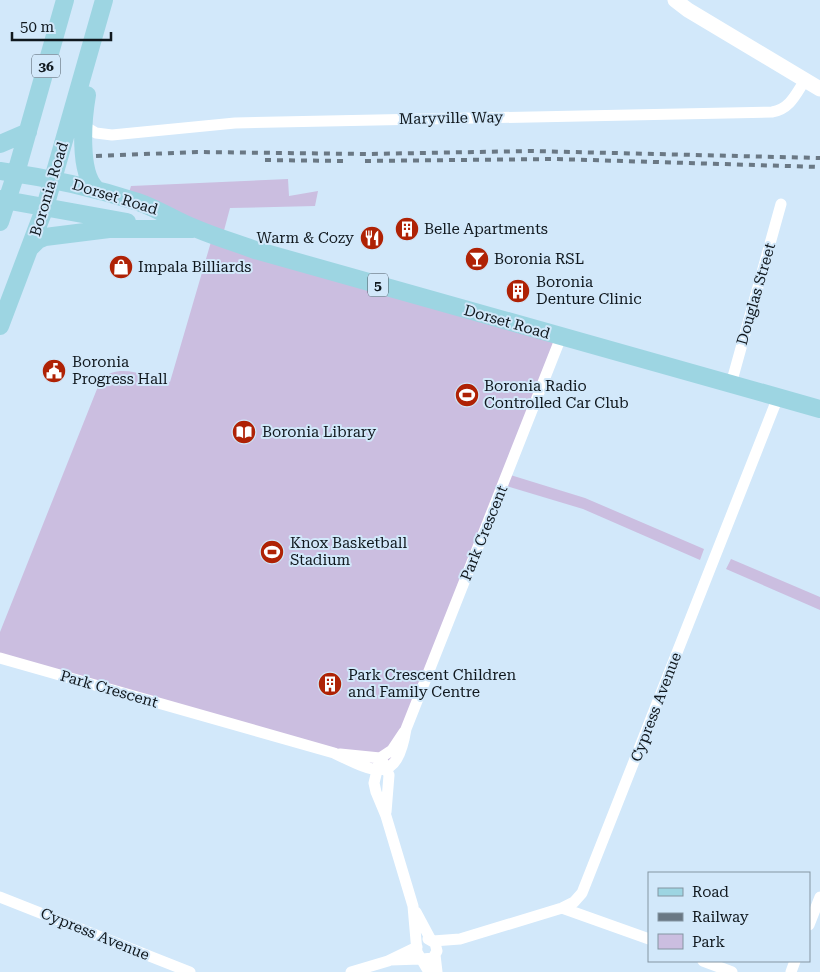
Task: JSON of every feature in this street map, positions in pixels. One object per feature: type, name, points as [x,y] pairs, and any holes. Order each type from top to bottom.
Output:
[{"type":"main road","name":"36","points":[[0,222],[8,172],[28,132],[65,0]]},
{"type":"main road","points":[[675,0],[688,10],[814,85]]},
{"type":"main road","name":"Boronia Road","points":[[0,326],[45,207],[91,49],[100,6]]},
{"type":"main road","name":"Boronia Road","points":[[91,49],[84,126],[85,167],[88,181],[96,189]]},
{"type":"main road","points":[[0,144],[28,132]]},
{"type":"main road","name":"Dorset Road","points":[[8,172],[54,178],[96,189],[164,212],[196,229],[275,256],[820,409]]},
{"type":"main road","name":"Dorset Road","points":[[4,199],[162,228]]},
{"type":"main road","name":"Dorset Road","points":[[31,247],[38,240],[60,235],[109,229],[196,229]]},
{"type":"street","name":"Maryville Way","points":[[84,126],[96,133],[117,135],[244,123],[772,112],[784,109],[814,85]]},
{"type":"street","name":"Douglas Street","points":[[731,384],[781,204]]},
{"type":"street","name":"Park Crescent","points":[[334,753],[358,765],[382,769],[400,757],[406,729],[561,336]]},
{"type":"street","name":"Cypress Avenue","points":[[574,902],[582,894],[778,397]]},
{"type":"street","name":"Park Crescent","points":[[0,658],[334,753],[380,758],[392,750],[406,729]]},
{"type":"street","points":[[380,758],[382,769],[374,783],[376,792],[386,816],[413,906],[434,947],[437,972]]},
{"type":"street","points":[[810,922],[820,896]]},
{"type":"street","name":"Cypress Avenue","points":[[0,897],[190,972]]},
{"type":"street","points":[[434,947],[562,908],[574,902],[610,924]]},
{"type":"street","points":[[413,906],[417,952],[428,972]]},
{"type":"street","points":[[562,908],[648,939]]},
{"type":"street","points":[[351,972],[388,960],[417,945],[424,939],[434,947]]},
{"type":"street","points":[[388,960],[430,960],[434,947]]},
{"type":"street","points":[[706,962],[732,972]]},
{"type":"green space","points":[[288,179],[289,196],[318,191],[315,206],[230,208],[222,238],[561,337],[507,474],[585,498],[704,549],[700,560],[583,509],[503,485],[397,752],[388,762],[374,764],[0,658],[0,632],[101,379],[117,371],[126,371],[170,382],[213,235],[127,199],[131,186]]},
{"type":"green space","points":[[731,559],[820,597],[820,610],[726,569]]},
{"type":"railway","points":[[96,156],[197,152],[367,154],[531,151],[820,158]]},
{"type":"railway","points":[[365,161],[556,159],[820,167]]},
{"type":"railway","points":[[265,160],[343,161]]},
{"type":"place","name":"Belle Apartments","points":[[407,229]]},
{"type":"place","name":"Warm & Cozy","points":[[372,238]]},
{"type":"place","name":"Boronia RSL","points":[[477,259]]},
{"type":"place","name":"Impala Billiards","points":[[121,267]]},
{"type":"place","name":"Boronia Denture Clinic","points":[[518,291]]},
{"type":"place","name":"Boronia Progress Hall","points":[[54,371]]},
{"type":"place","name":"Boronia Radio Controlled Car Club","points":[[467,395]]},
{"type":"place","name":"Boronia Library","points":[[244,432]]},
{"type":"place","name":"Knox Basketball Stadium","points":[[272,552]]},
{"type":"place","name":"Park Crescent Children and Family Centre","points":[[330,684]]}]
